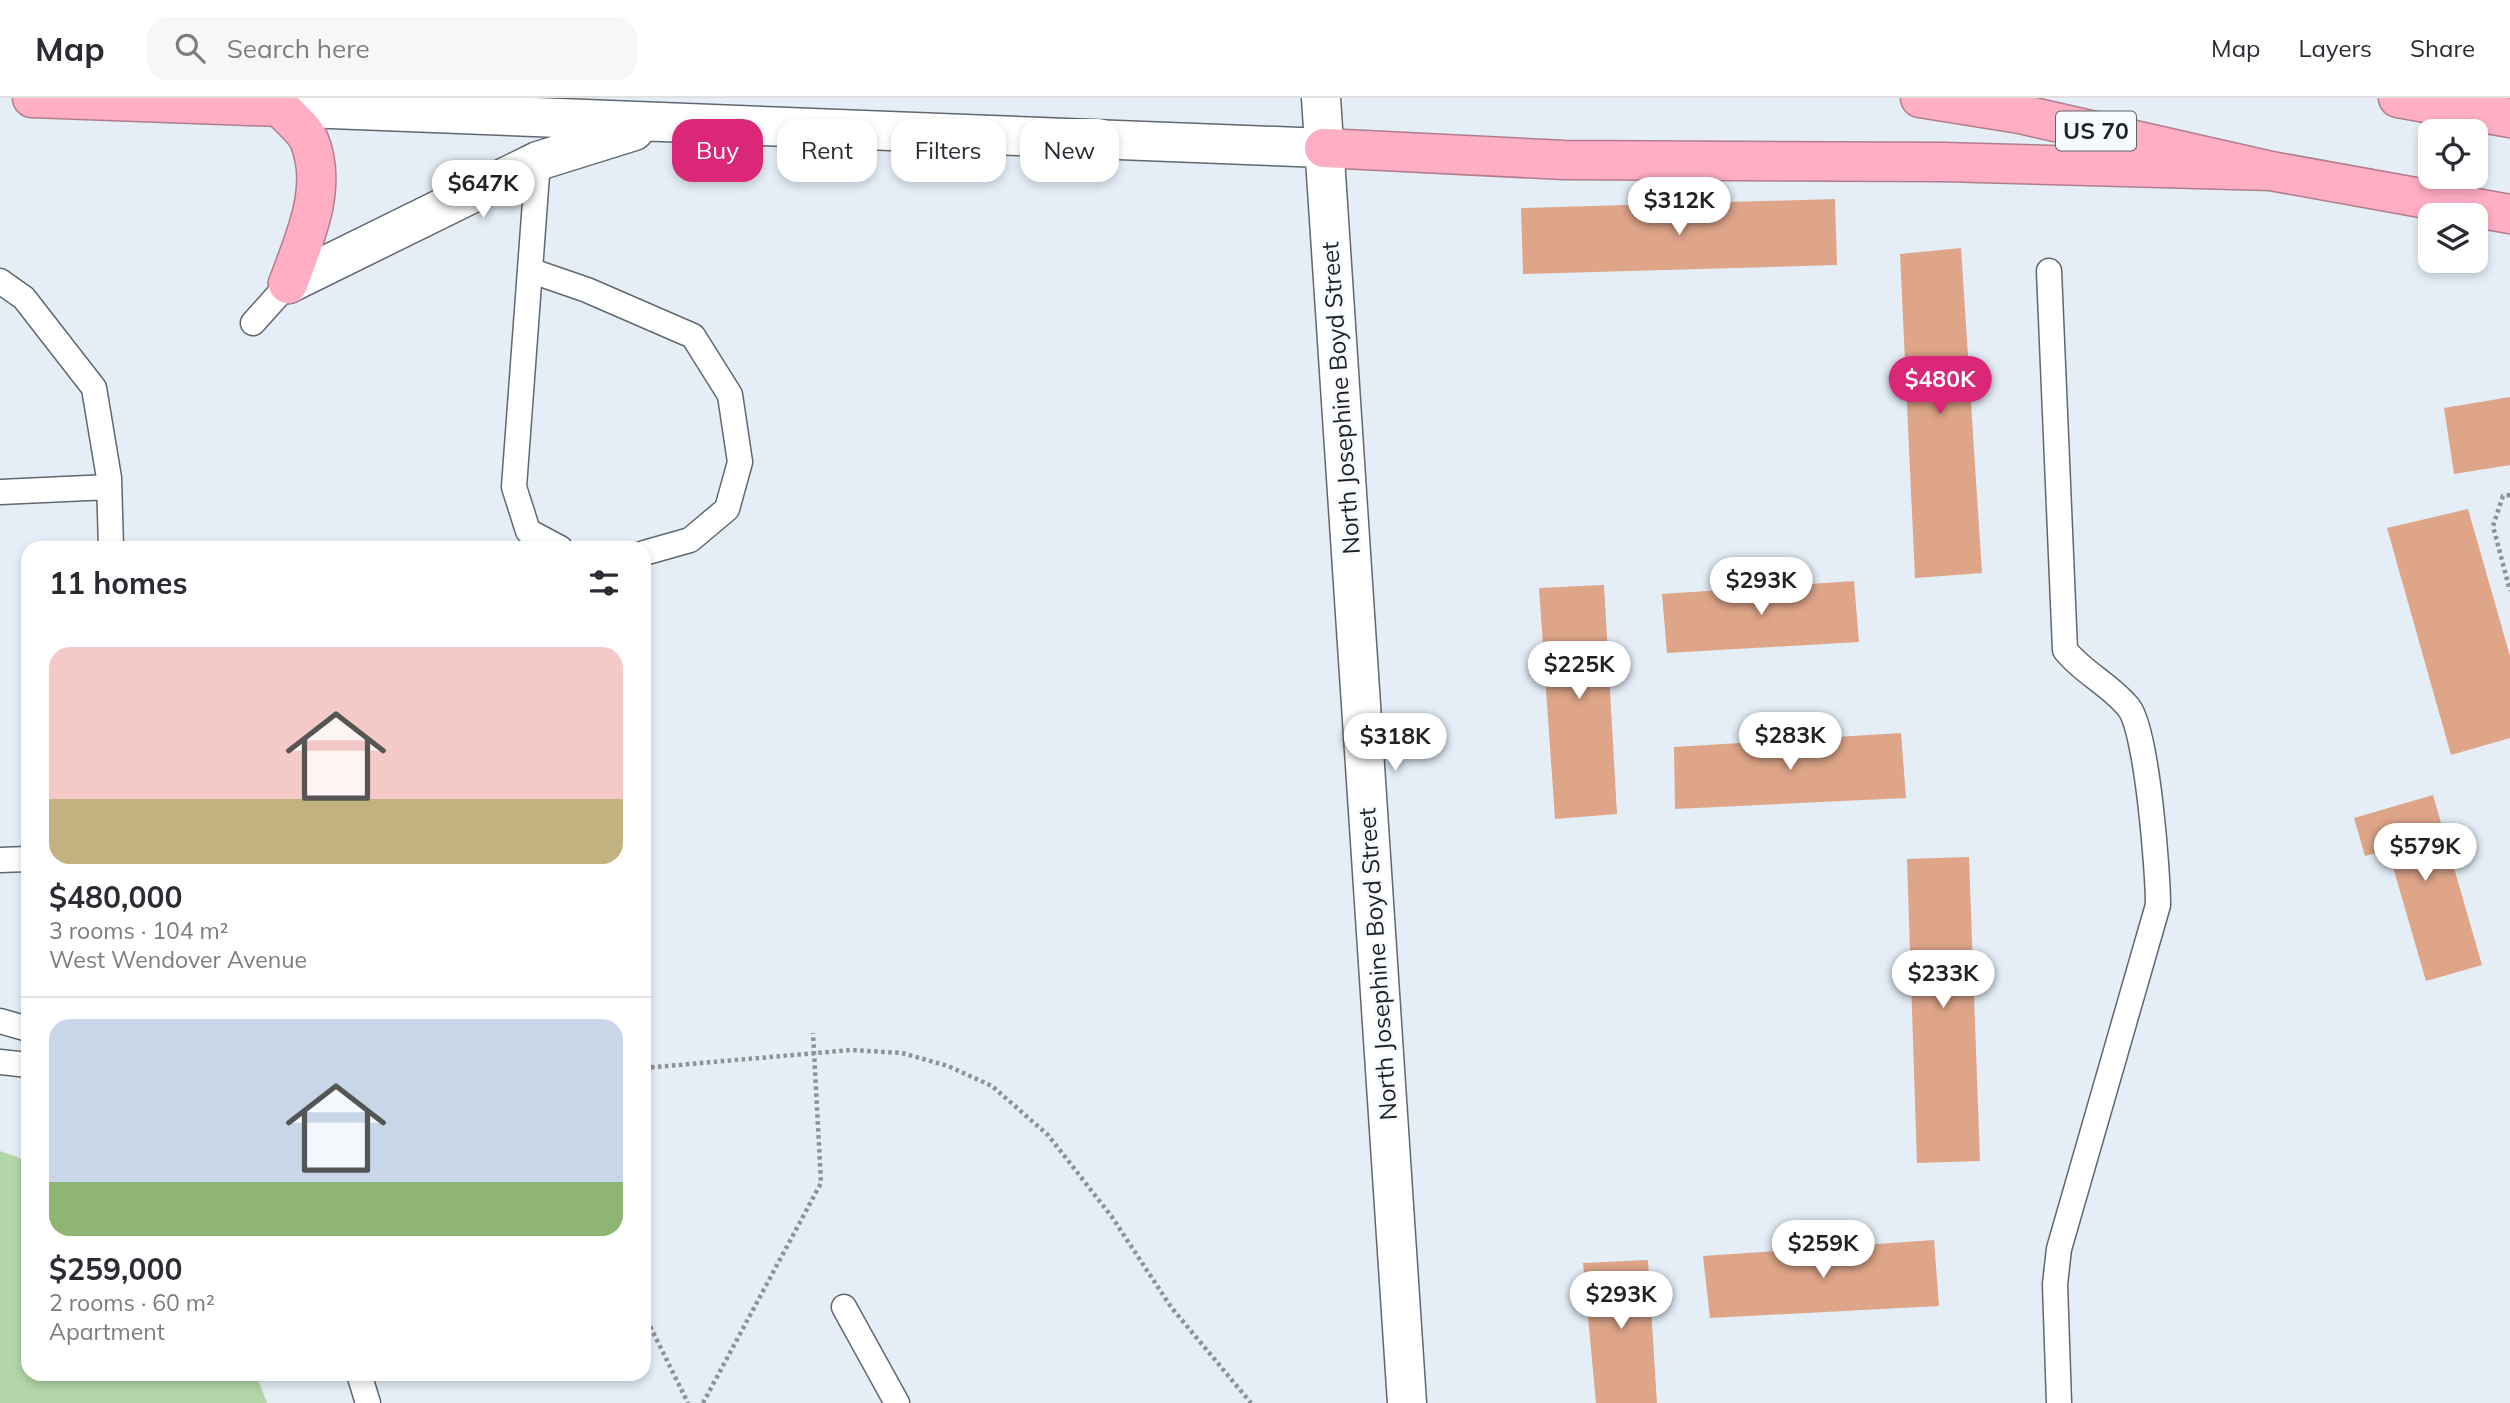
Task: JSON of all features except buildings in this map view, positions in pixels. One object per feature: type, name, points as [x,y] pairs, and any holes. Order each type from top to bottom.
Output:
[{"type":"highway","points":[[32,98],[280,107],[309,139],[318,183],[311,217],[288,285]]},
{"type":"highway","name":"US 70","points":[[1920,98],[2020,114],[2271,171],[2510,214]]},
{"type":"highway","points":[[2398,98],[2503,117]]},
{"type":"highway","points":[[1324,148],[1564,160],[1944,162],[2271,171]]},
{"type":"main road","name":"North Josephine Boyd Street","points":[[1321,98],[1406,1403]]},
{"type":"main road","points":[[280,107],[1324,148]]},
{"type":"main road","points":[[288,285],[538,161],[667,123]]},
{"type":"lane","points":[[538,161],[532,271],[514,486],[528,531],[547,541]]},
{"type":"lane","points":[[532,271],[587,290],[694,336],[730,395],[740,462],[727,509],[691,540],[651,551]]},
{"type":"lane","points":[[2049,271],[2065,650],[2080,669],[2130,709],[2140,734],[2158,872],[2158,905],[2059,1249],[2055,1284],[2059,1403]]},
{"type":"lane","points":[[0,281],[24,298],[94,388],[110,487],[111,541]]},
{"type":"lane","points":[[253,323],[288,285]]},
{"type":"lane","points":[[0,492],[110,487]]},
{"type":"lane","points":[[0,860],[21,859]]},
{"type":"lane","points":[[0,1021],[21,1027]]},
{"type":"lane","points":[[0,1062],[21,1064]]},
{"type":"lane","points":[[844,1307],[897,1403]]},
{"type":"lane","points":[[361,1381],[368,1403]]},
{"type":"path","points":[[2510,495],[2503,496],[2493,526],[2510,591]]},
{"type":"path","points":[[703,1403],[821,1182],[813,1033]]},
{"type":"path","points":[[651,1067],[851,1049],[902,1053],[948,1066],[992,1086],[1048,1135],[1112,1217],[1171,1307],[1251,1403]]},
{"type":"path","points":[[651,1328],[688,1403]]},
{"type":"green space","points":[[0,1151],[21,1158],[21,1381],[259,1381],[267,1403],[0,1403]]}]
